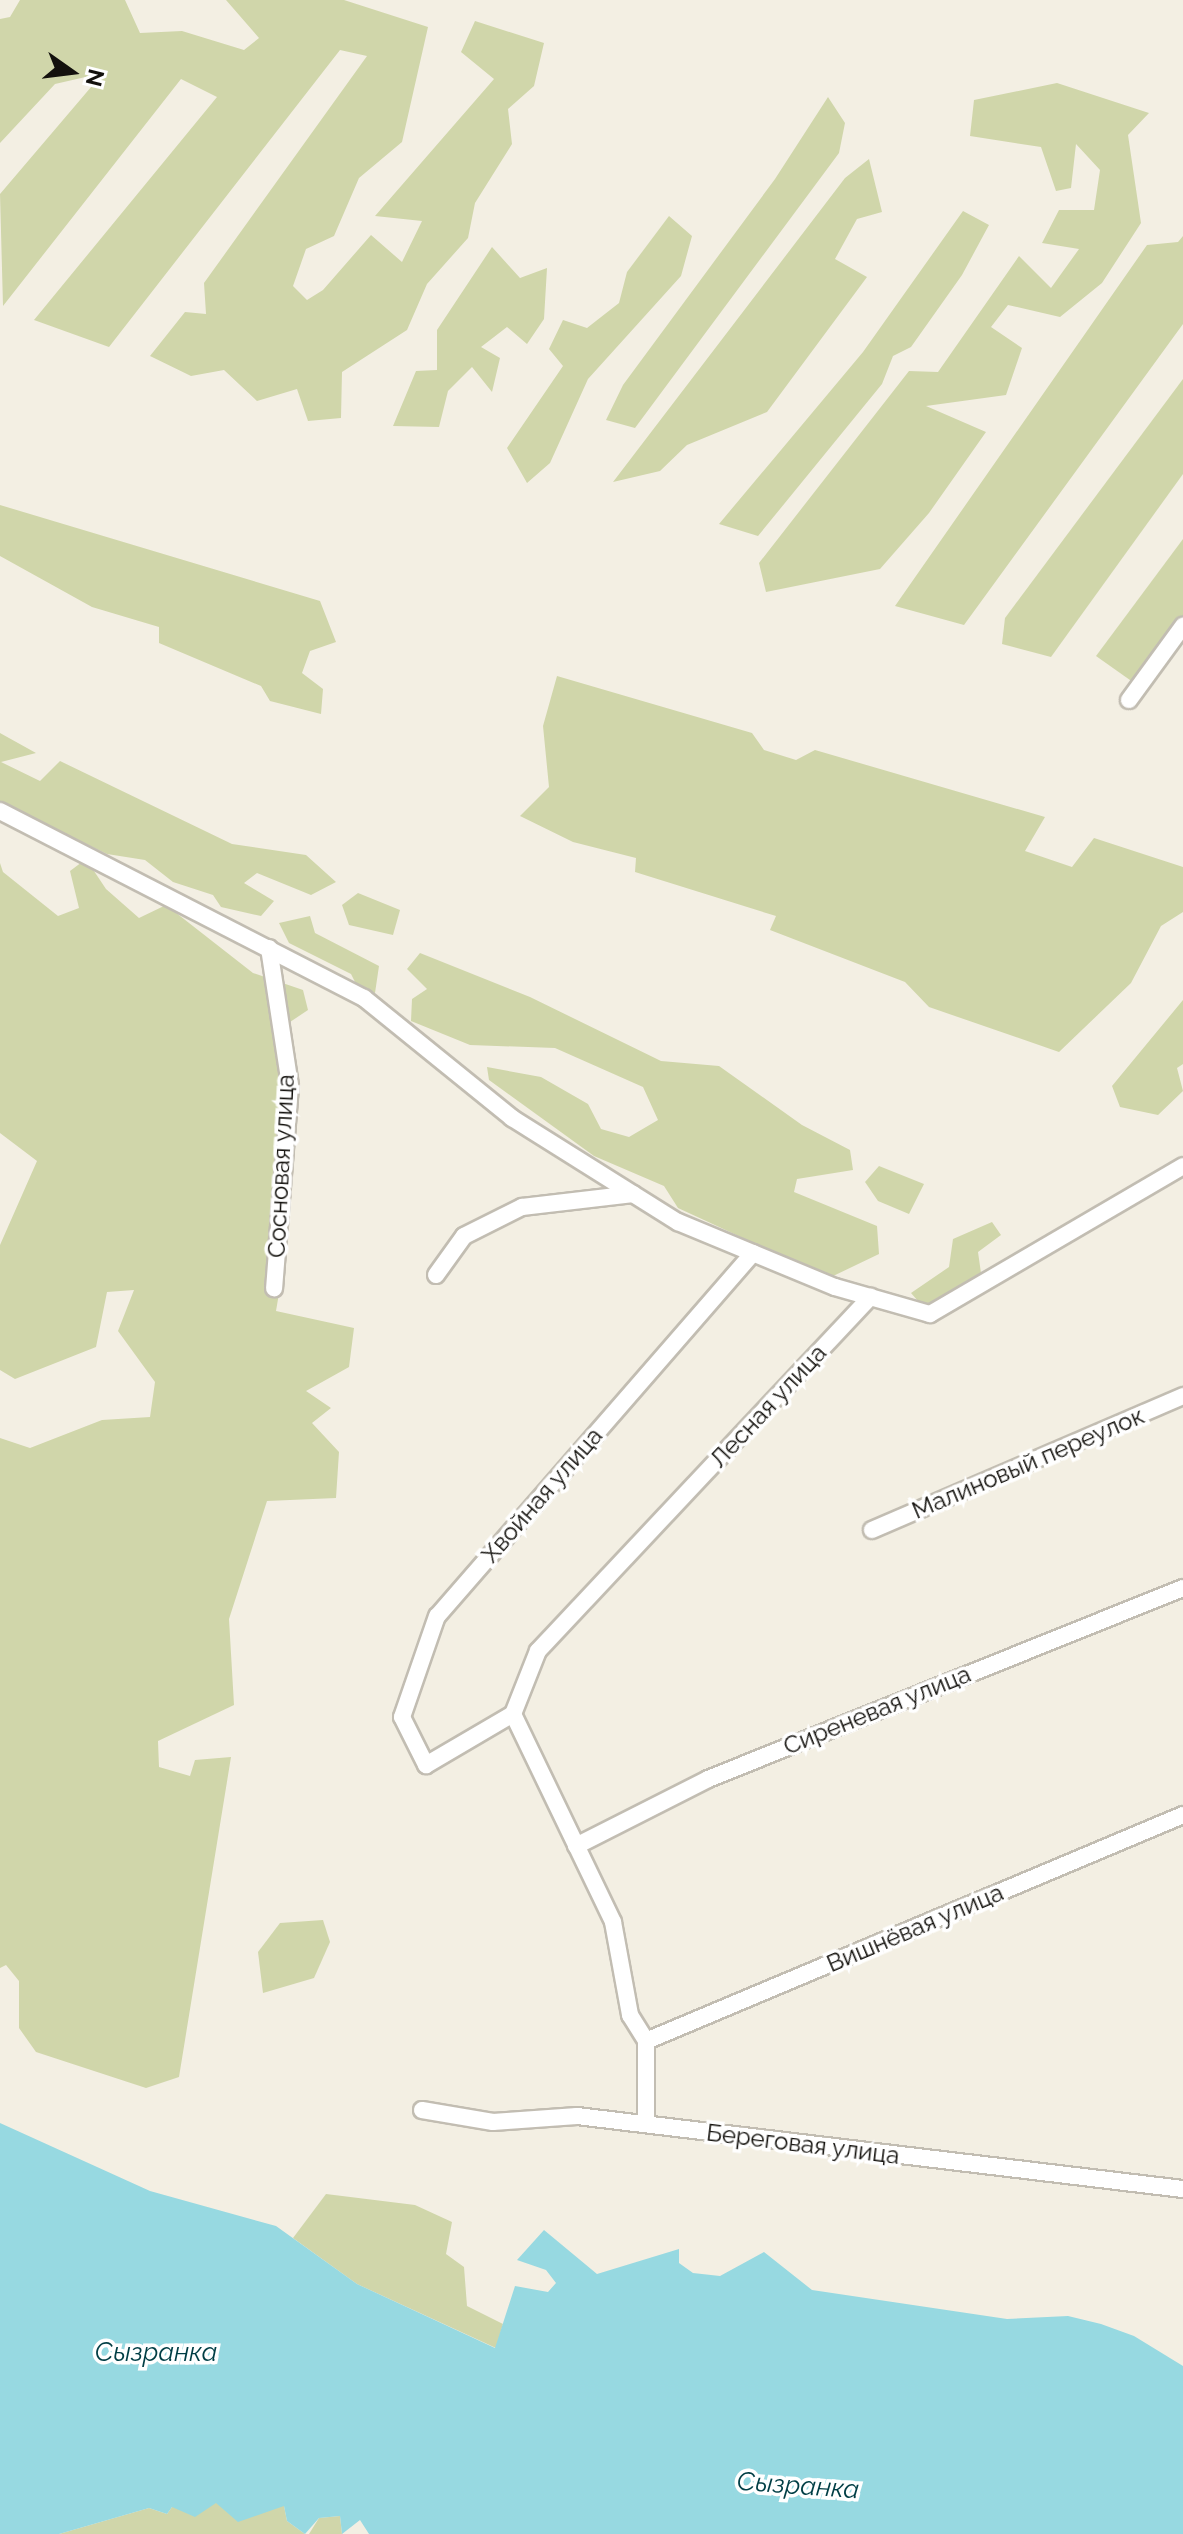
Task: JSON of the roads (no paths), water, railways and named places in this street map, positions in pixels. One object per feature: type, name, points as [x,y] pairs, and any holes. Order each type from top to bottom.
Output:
[{"type":"street","points":[[1129,700],[1183,626]]},
{"type":"street","points":[[0,811],[364,998],[512,1118],[678,1222],[871,1297],[930,1314],[1183,1166]]},
{"type":"street","name":"Сосновая улица","points":[[269,948],[290,1086],[274,1288]]},
{"type":"street","points":[[436,1275],[464,1236],[522,1207],[633,1194]]},
{"type":"street","name":"Хвойная улица","points":[[513,1714],[426,1765],[402,1717],[437,1616],[753,1253]]},
{"type":"street","name":"Лесная улица","points":[[513,1714],[538,1651],[871,1297]]},
{"type":"street","name":"Малиновый переулок","points":[[872,1530],[1183,1396]]},
{"type":"street","name":"Сиреневая улица","points":[[576,1846],[708,1779],[1183,1588]]},
{"type":"street","points":[[513,1714],[613,1922],[630,2015],[646,2041],[646,2124]]},
{"type":"street","name":"Вишнёвая улица","points":[[646,2041],[1183,1815]]},
{"type":"street","name":"Береговая улица","points":[[422,2110],[493,2122],[577,2116],[1183,2189]]},
{"type":"water","name":"Сызранка","points":[[0,2123],[150,2191],[276,2226],[357,2284],[495,2348],[515,2286],[548,2292],[556,2283],[546,2270],[517,2260],[544,2230],[597,2274],[679,2249],[679,2263],[693,2273],[720,2276],[764,2252],[812,2290],[1007,2319],[1068,2316],[1101,2324],[1134,2336],[1183,2366],[1183,2534],[369,2534],[360,2520],[342,2534],[340,2516],[319,2518],[305,2534],[287,2521],[284,2506],[238,2522],[216,2503],[195,2517],[172,2507],[167,2514],[149,2508],[59,2534],[0,2534]]}]
